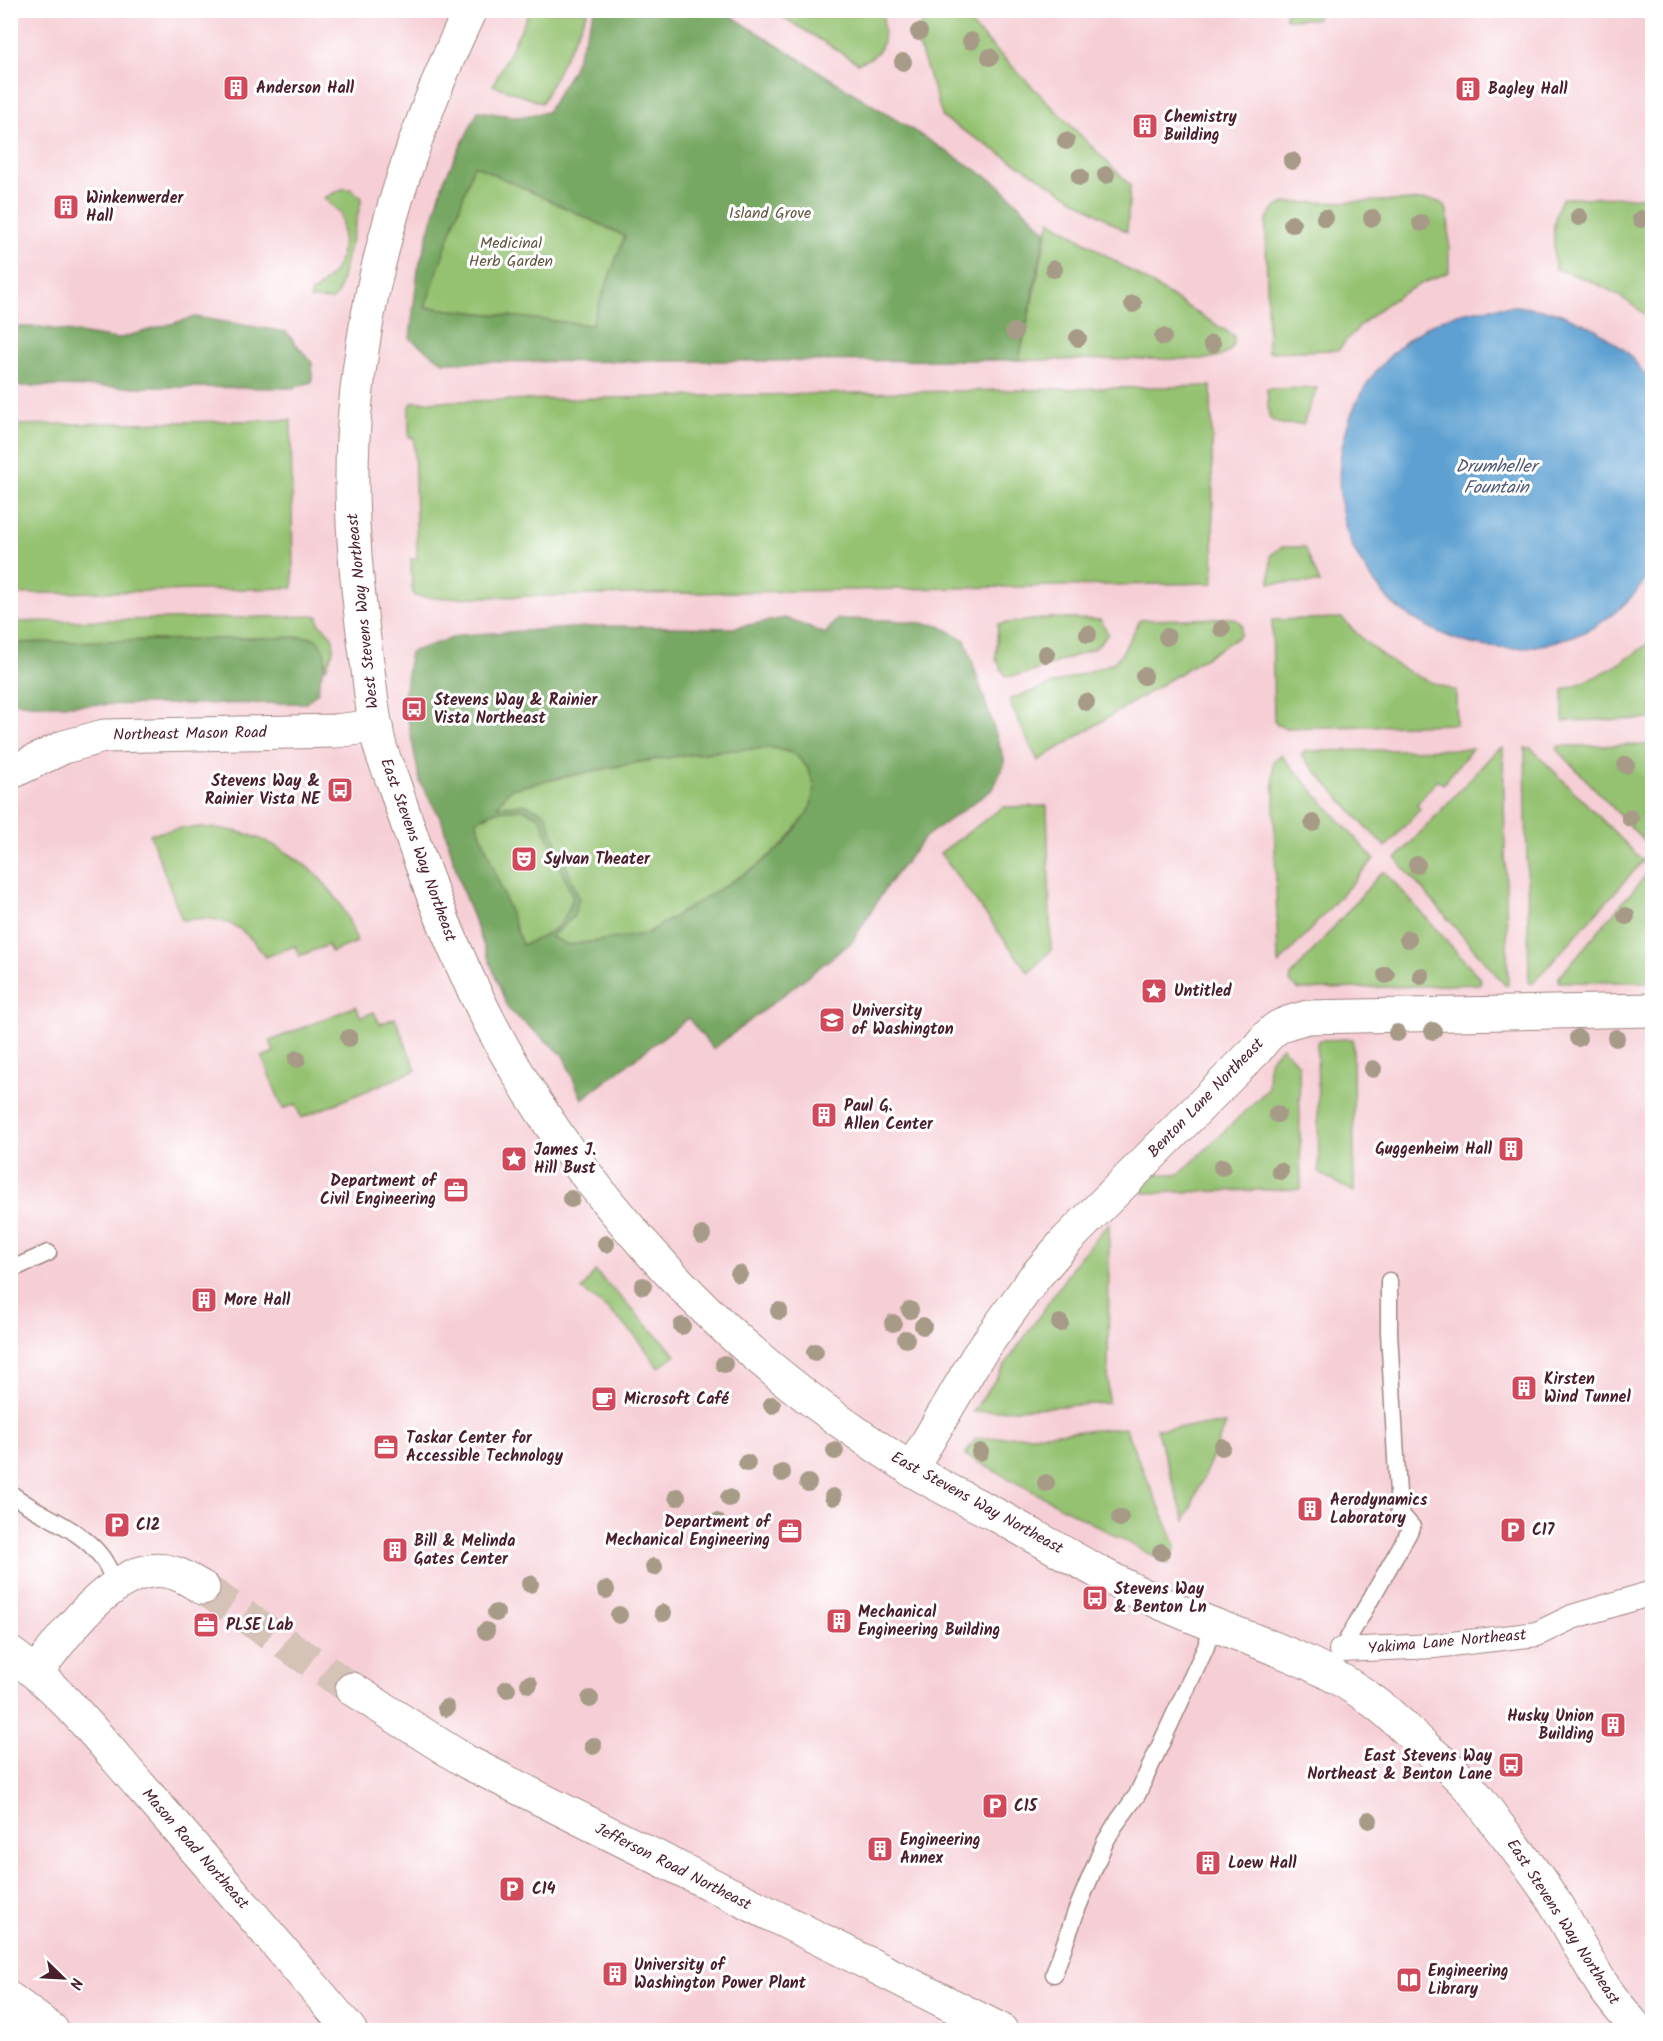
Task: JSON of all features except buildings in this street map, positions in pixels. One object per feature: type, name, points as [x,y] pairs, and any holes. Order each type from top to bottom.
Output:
[{"type":"street","name":"West Stevens Way Northeast","points":[[376,726],[360,612],[355,551],[352,485],[356,398],[383,243],[404,170],[430,99],[470,10]]},
{"type":"street","name":"Northeast Mason Road","points":[[10,773],[64,747],[104,736],[335,731],[376,726]]},
{"type":"street","name":"East Stevens Way Northeast","points":[[376,726],[382,752],[408,830],[443,924],[464,972],[504,1049],[559,1137],[612,1206],[694,1299],[740,1342],[804,1394],[911,1470],[1161,1603],[1274,1648],[1335,1661],[1377,1704],[1466,1784],[1526,1861],[1553,1900],[1607,1991],[1638,2031]]},
{"type":"street","name":"Benton Lane Northeast","points":[[911,1470],[977,1357],[1034,1278],[1066,1240],[1257,1049],[1271,1030],[1287,1022],[1308,1017],[1653,1010]]},
{"type":"street","points":[[10,1653],[36,1673],[70,1628],[116,1584],[134,1574],[153,1570],[174,1573],[203,1588]]},
{"type":"street","name":"Yakima Lane Northeast","points":[[1335,1661],[1537,1634],[1572,1617],[1653,1593]]},
{"type":"street","name":"Mason Road Northeast","points":[[36,1673],[65,1700],[215,1871],[350,2031]]},
{"type":"street","name":"Jefferson Road Northeast","points":[[352,1689],[466,1762],[1001,2031]]},
{"type":"street","points":[[10,1999],[52,2031]]},
{"type":"lane","points":[[10,1270],[48,1253]]},
{"type":"lane","points":[[1335,1661],[1413,1527],[1399,1512],[1389,1332],[1389,1281]]},
{"type":"lane","points":[[10,1493],[25,1505],[74,1531],[100,1555],[116,1584]]},
{"type":"lane","points":[[1054,1974],[1077,1909],[1106,1842],[1115,1825],[1137,1795],[1206,1649],[1214,1624]]},
{"type":"shaded area","name":"University of Washington","points":[[11,11],[1652,11],[1652,2030],[11,2030]]},
{"type":"green space","name":"Island Grove","points":[[595,10],[723,11],[997,183],[1046,231],[1019,360],[443,362],[410,339],[418,270],[444,180],[478,111],[519,117],[547,112],[572,71]],"holes":[[[474,165],[625,236],[591,325],[425,307]]]},
{"type":"green space","points":[[530,11],[588,11],[542,103],[493,85]]},
{"type":"green space","points":[[773,11],[883,11],[882,44],[875,55],[858,63]]},
{"type":"green space","points":[[924,11],[944,11],[966,20],[1130,185],[1127,232],[943,118],[919,46]]},
{"type":"green space","points":[[1286,11],[1317,11],[1317,19],[1286,19]]},
{"type":"green space","name":"Medicinal Herb Garden","points":[[474,164],[625,236],[591,325],[425,307]]},
{"type":"green space","points":[[342,189],[351,189],[362,198],[338,294],[333,300],[310,299],[312,292],[316,291],[333,273],[338,264],[343,235],[341,214],[324,198]]},
{"type":"green space","points":[[1652,197],[1652,320],[1606,289],[1555,269],[1554,223],[1563,198]]},
{"type":"green space","points":[[1428,200],[1441,203],[1447,211],[1449,272],[1416,286],[1388,303],[1362,324],[1338,350],[1268,352],[1266,225],[1272,211],[1285,203]]},
{"type":"green space","points":[[1050,220],[1234,336],[1232,347],[1221,356],[1204,359],[1019,360]]},
{"type":"green space","points":[[195,317],[286,332],[312,363],[312,382],[292,388],[11,386],[11,327],[40,327],[117,339]]},
{"type":"green space","points":[[1211,386],[1214,583],[437,598],[414,596],[411,559],[417,559],[414,438],[409,437],[409,408],[413,402]]},
{"type":"green space","points":[[1317,388],[1303,424],[1280,424],[1269,417],[1267,389]]},
{"type":"green space","points":[[291,420],[293,588],[11,594],[11,425]]},
{"type":"green space","points":[[1282,547],[1305,547],[1320,583],[1270,583],[1271,555]]},
{"type":"green space","points":[[318,616],[319,623],[330,633],[334,645],[325,670],[326,659],[313,637],[11,643],[10,622]]},
{"type":"green space","points":[[785,618],[825,634],[837,619],[890,620],[938,625],[965,640],[1005,762],[993,789],[925,837],[886,887],[852,942],[713,1049],[688,1018],[582,1099],[563,1055],[508,1009],[462,889],[442,821],[420,782],[404,698],[410,652],[461,635],[604,626],[733,628]],"holes":[[[774,748],[795,754],[807,767],[815,786],[810,810],[784,844],[756,867],[646,934],[568,945],[551,937],[573,917],[579,898],[545,813],[526,805],[497,806],[510,789],[608,768],[674,757],[707,752]],[[523,809],[540,817],[573,898],[565,917],[555,929],[522,945],[476,821],[495,811]]]},
{"type":"green space","points":[[1050,618],[1101,620],[1108,634],[1095,648],[1029,673],[1006,677],[996,659],[998,624]]},
{"type":"green space","points":[[1232,618],[1239,621],[1242,626],[1240,636],[1038,761],[1012,708],[1010,699],[1113,663],[1122,653],[1140,620]]},
{"type":"green space","points":[[1342,618],[1367,643],[1393,663],[1422,679],[1456,691],[1456,724],[1285,728],[1277,725],[1274,720],[1272,620]]},
{"type":"green space","points":[[313,637],[324,650],[325,657],[318,692],[306,703],[42,705],[11,702],[11,643]]},
{"type":"green space","points":[[1652,640],[1652,719],[1563,721],[1563,690],[1610,669]]},
{"type":"green space","points":[[1652,745],[1652,846],[1650,847],[1557,749],[1559,746]]},
{"type":"green space","points":[[774,748],[795,754],[807,767],[815,786],[810,810],[784,844],[756,867],[646,935],[568,945],[551,937],[573,917],[579,898],[545,814],[526,805],[497,806],[510,789],[608,768],[674,757]]},
{"type":"green space","points":[[1503,748],[1508,985],[1505,985],[1396,859],[1496,751]]},
{"type":"green space","points":[[1525,748],[1531,748],[1643,861],[1532,984],[1529,983]]},
{"type":"green space","points":[[1472,749],[1443,784],[1437,780],[1417,804],[1420,809],[1386,847],[1301,755],[1305,751]]},
{"type":"green space","points":[[1281,755],[1374,859],[1279,964],[1273,761]]},
{"type":"green space","points":[[1047,806],[1051,950],[1029,973],[940,853],[1003,807]]},
{"type":"green space","name":"Sylvan Theater","points":[[523,809],[540,817],[573,898],[566,919],[545,936],[522,945],[476,821],[495,811]]},
{"type":"green space","points":[[182,828],[234,831],[253,836],[290,854],[306,866],[334,895],[345,912],[357,942],[331,952],[328,945],[299,956],[295,946],[265,957],[249,936],[230,924],[208,919],[182,920],[150,834]]},
{"type":"green space","points":[[1651,869],[1652,982],[1559,982],[1559,977]]},
{"type":"green space","points":[[1385,872],[1478,976],[1481,981],[1479,984],[1299,990],[1290,982],[1291,976],[1381,873]]},
{"type":"green space","points":[[356,1006],[361,1017],[374,1012],[380,1024],[395,1018],[416,1070],[301,1118],[296,1104],[283,1109],[262,1057],[274,1052],[270,1041]]},
{"type":"green space","points":[[1353,1039],[1354,1192],[1319,1173],[1317,1043],[1320,1040]]},
{"type":"green space","points":[[1282,1047],[1299,1065],[1301,1189],[1144,1193],[1139,1188],[1154,1174],[1180,1174],[1268,1089],[1269,1060]]},
{"type":"green space","points":[[1109,1223],[1108,1403],[973,1412],[1079,1258]]},
{"type":"green space","points":[[595,1271],[676,1355],[658,1368],[643,1345],[624,1324],[582,1290]]},
{"type":"green space","points":[[1226,1424],[1185,1521],[1156,1429]]},
{"type":"green space","points":[[1125,1428],[1176,1546],[1168,1564],[965,1455],[975,1439]]},
{"type":"water","name":"Drumheller Fountain","points":[[1516,306],[1556,312],[1594,328],[1627,352],[1652,383],[1652,570],[1639,589],[1622,606],[1592,628],[1542,645],[1500,648],[1472,644],[1445,635],[1407,615],[1388,599],[1363,566],[1349,538],[1341,507],[1340,461],[1350,418],[1359,397],[1371,378],[1403,344],[1422,330],[1446,318],[1475,310]]},
{"type":"tunnel","points":[[203,1588],[352,1689]]},
{"type":"place","name":"Anderson Hall","points":[[236,88]]},
{"type":"place","name":"Bagley Hall","points":[[1468,89]]},
{"type":"place","name":"Chemistry Building","points":[[1145,126]]},
{"type":"place","name":"Winkenwerder Hall","points":[[66,207]]},
{"type":"place","name":"Stevens Way & Rainier Vista Northeast","points":[[414,709]]},
{"type":"place","name":"Stevens Way & Rainier Vista NE","points":[[340,790]]},
{"type":"place","name":"Sylvan Theater","points":[[524,859]]},
{"type":"place","name":"Untitled","points":[[1154,991]]},
{"type":"place","name":"University of Washington","points":[[832,1020]]},
{"type":"place","name":"Paul G. Allen Center","points":[[824,1115]]},
{"type":"place","name":"Guggenheim Hall","points":[[1511,1149]]},
{"type":"place","name":"James J. Hill Bust","points":[[514,1159]]},
{"type":"place","name":"Department of Civil Engineering","points":[[456,1190]]},
{"type":"place","name":"More Hall","points":[[204,1300]]},
{"type":"place","name":"Kirsten Wind Tunnel","points":[[1524,1388]]},
{"type":"place","name":"Microsoft Café","points":[[604,1399]]},
{"type":"place","name":"Taskar Center for Accessible Technology","points":[[386,1447]]},
{"type":"place","name":"Aerodynamics Laboratory","points":[[1310,1509]]},
{"type":"place","name":"C12","points":[[117,1525]]},
{"type":"place","name":"C17","points":[[1513,1530]]},
{"type":"place","name":"Department of Mechanical Engineering","points":[[790,1531]]},
{"type":"place","name":"Bill & Melinda Gates Center","points":[[395,1550]]},
{"type":"place","name":"Stevens Way & Benton Ln","points":[[1095,1598]]},
{"type":"place","name":"Mechanical Engineering Building","points":[[839,1621]]},
{"type":"place","name":"PLSE Lab","points":[[206,1625]]},
{"type":"place","name":"Husky Union Building","points":[[1613,1725]]},
{"type":"place","name":"East Stevens Way Northeast & Benton Lane","points":[[1511,1765]]},
{"type":"place","name":"C15","points":[[995,1806]]},
{"type":"place","name":"Engineering Annex","points":[[880,1849]]},
{"type":"place","name":"Loew Hall","points":[[1208,1863]]},
{"type":"place","name":"C14","points":[[512,1889]]},
{"type":"place","name":"University of Washington Power Plant","points":[[615,1974]]},
{"type":"place","name":"Engineering Library","points":[[1409,1980]]}]
